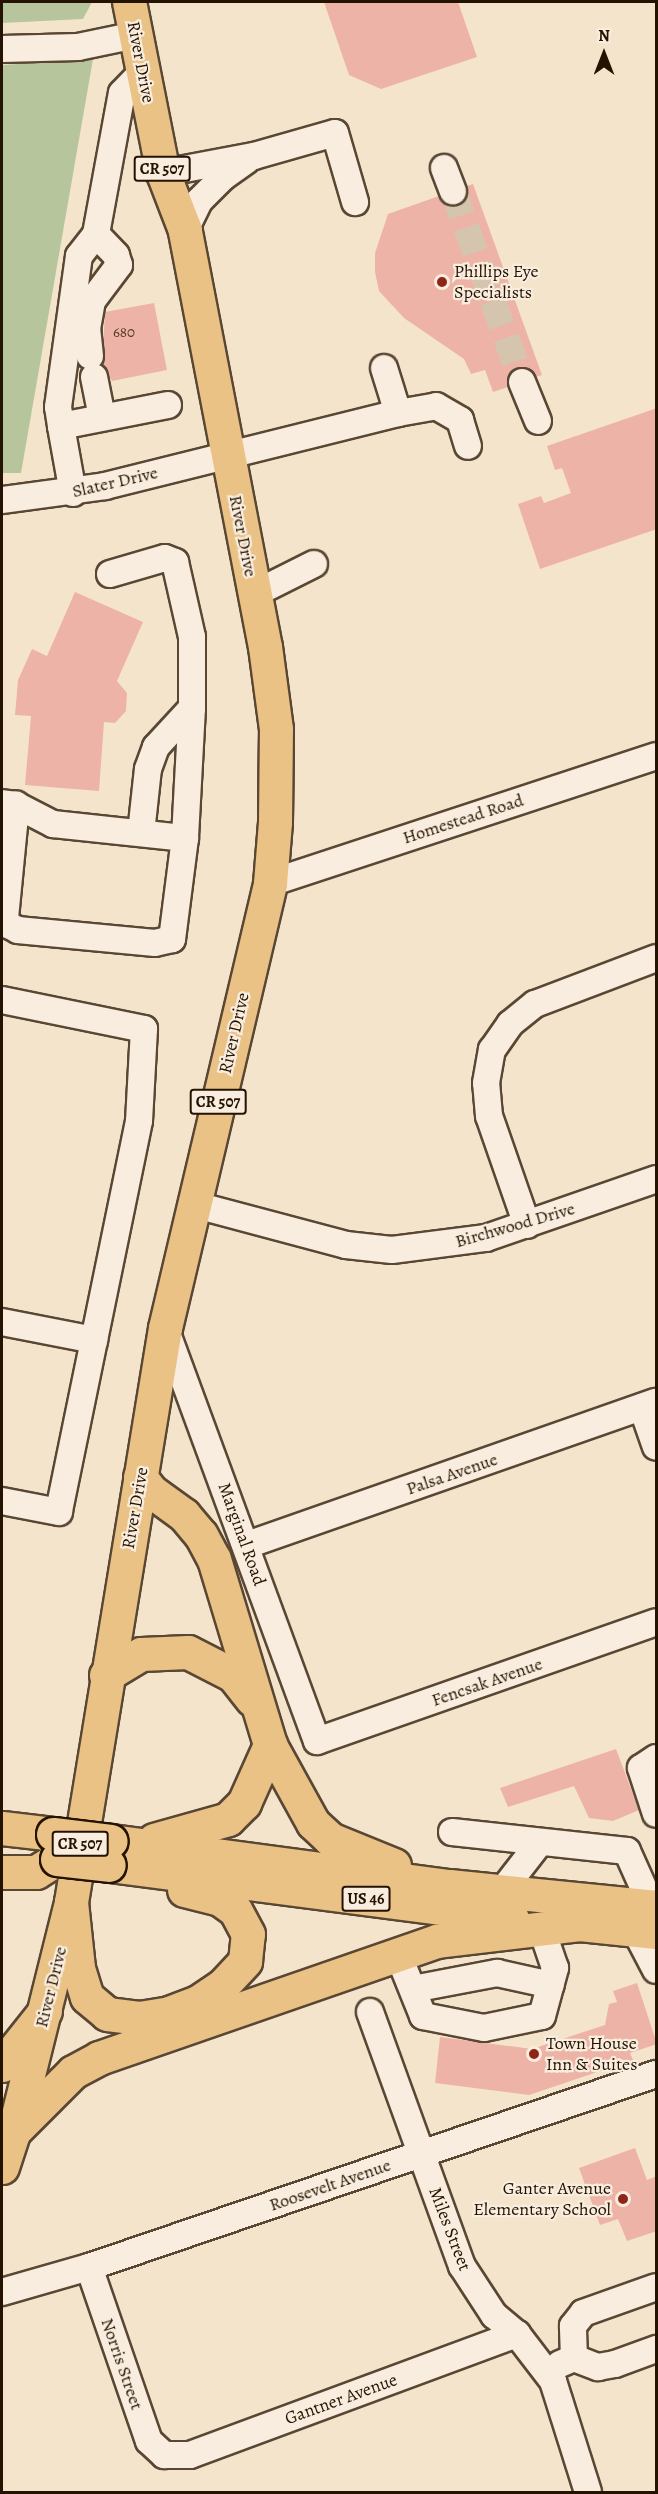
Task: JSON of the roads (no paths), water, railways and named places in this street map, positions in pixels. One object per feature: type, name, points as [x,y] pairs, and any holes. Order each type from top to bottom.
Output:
[{"type":"main road","name":"River Drive","points":[[2,2167],[14,2131],[71,1902],[106,1675],[165,1328],[196,1205],[270,883],[276,739],[254,594],[185,230],[163,174],[129,2]]},
{"type":"main road","points":[[140,1477],[151,1491],[184,1515],[214,1559],[270,1745],[313,1823],[330,1839],[449,1886]]},
{"type":"main road","points":[[106,1675],[141,1654],[188,1652],[233,1675],[258,1708]]},
{"type":"main road","points":[[127,1855],[228,1819],[244,1803],[270,1745]]},
{"type":"main road","name":"US 46","points":[[2,1828],[55,1847]]},
{"type":"main road","points":[[2,1872],[36,1872],[55,1847]]},
{"type":"main road","name":"US 46","points":[[2,1852],[55,1847],[502,1891],[650,1919]]},
{"type":"main road","points":[[71,1902],[81,1978],[92,2004],[107,2014],[126,2019],[184,2008],[233,1976],[245,1961],[248,1934],[242,1918],[228,1905],[201,1893],[181,1889],[127,1855]]},
{"type":"main road","name":"US 46","points":[[127,1855],[580,1924],[650,1919]]},
{"type":"main road","points":[[14,2131],[73,2072],[99,2058],[398,1954],[470,1935],[542,1930],[580,1924]]},
{"type":"main road","points":[[2,2065],[45,2011]]},
{"type":"street","points":[[2,49],[78,47],[136,35]]},
{"type":"street","points":[[73,493],[58,407],[77,265],[84,247],[96,234],[122,93],[143,71]]},
{"type":"street","points":[[163,174],[254,156],[335,133],[355,202]]},
{"type":"street","points":[[185,230],[200,201],[223,177],[254,156]]},
{"type":"street","points":[[96,234],[116,255],[119,265],[92,302],[87,329],[102,417]]},
{"type":"street","points":[[384,368],[398,413]]},
{"type":"street","points":[[522,382],[538,421]]},
{"type":"street","points":[[61,426],[168,405]]},
{"type":"street","name":"Slater Drive","points":[[3,504],[73,493],[398,413],[436,406],[460,420],[468,446]]},
{"type":"street","points":[[110,574],[165,558],[175,562],[192,637],[192,708],[185,838],[174,934],[169,941],[18,930],[8,925],[5,918],[9,804],[53,824],[185,838]]},
{"type":"street","points":[[254,594],[314,564]]},
{"type":"street","points":[[141,833],[148,770],[156,747],[192,708]]},
{"type":"street","name":"Homestead Road","points":[[270,883],[657,756]]},
{"type":"street","points":[[527,1225],[489,1116],[486,1083],[492,1050],[510,1024],[535,1004],[657,958]]},
{"type":"street","points":[[2,1000],[144,1029],[139,1120],[59,1512],[2,1501]]},
{"type":"street","name":"Birchwood Drive","points":[[196,1205],[346,1245],[392,1250],[439,1247],[527,1225],[657,1179]]},
{"type":"street","points":[[2,1322],[94,1340]]},
{"type":"street","name":"Marginal Road","points":[[165,1328],[317,1741]]},
{"type":"street","points":[[649,1404],[657,1447]]},
{"type":"street","name":"Palsa Avenue","points":[[246,1545],[649,1404]]},
{"type":"street","name":"Fencsak Avenue","points":[[317,1741],[657,1622]]},
{"type":"street","points":[[649,1763],[657,1814]]},
{"type":"street","points":[[452,1832],[627,1851],[650,1919],[657,1970]]},
{"type":"street","points":[[502,1891],[540,1842]]},
{"type":"street","points":[[398,1954],[423,2016],[484,2028],[542,2016],[555,1968],[542,1930]]},
{"type":"street","points":[[413,1989],[497,1973],[551,1985]]},
{"type":"street","name":"Miles Street","points":[[370,2012],[462,2266],[494,2315],[517,2334],[546,2369],[563,2410],[588,2493]]},
{"type":"street","name":"Roosevelt Avenue","points":[[2,2292],[89,2267],[657,2074]]},
{"type":"street","name":"Norris Street","points":[[89,2267],[149,2441],[164,2455]]},
{"type":"street","points":[[574,2358],[573,2326],[583,2313],[657,2286]]},
{"type":"street","name":"Gantner Avenue","points":[[164,2455],[190,2455],[517,2334]]},
{"type":"street","points":[[546,2369],[574,2358],[598,2367],[657,2349]]},
{"type":"tunnel","points":[[453,191],[522,382]]},
{"type":"place","name":"Phillips Eye Specialists","points":[[442,282]]},
{"type":"place","name":"Town House Inn & Suites","points":[[534,2054]]},
{"type":"place","name":"Ganter Avenue Elementary School","points":[[623,2199]]}]
